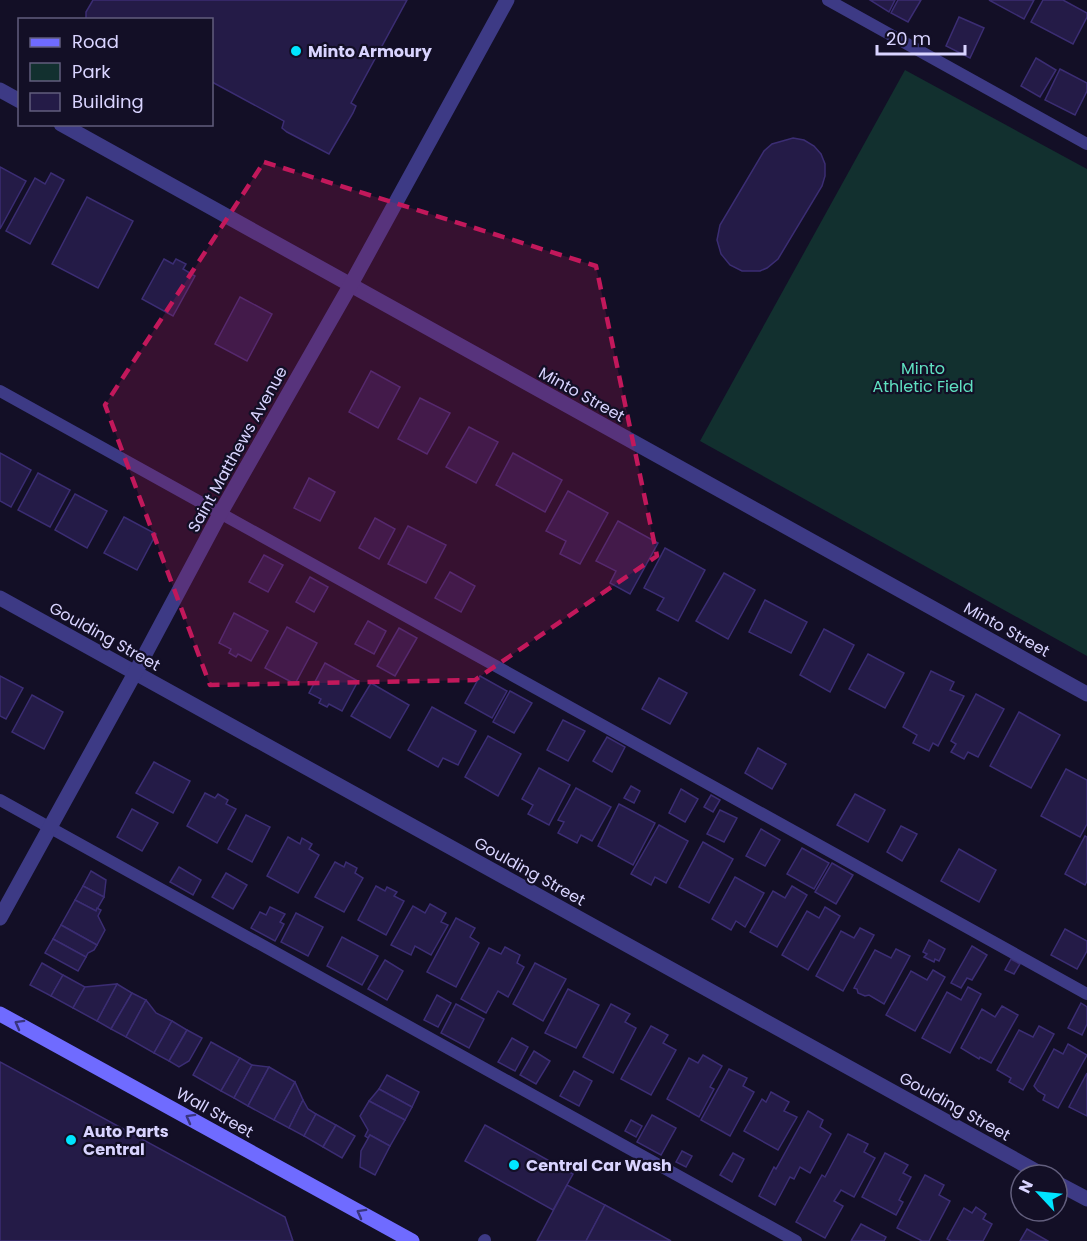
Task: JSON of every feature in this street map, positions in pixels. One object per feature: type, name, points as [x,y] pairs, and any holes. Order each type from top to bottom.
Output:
[{"type":"main road","name":"Wall Street","points":[[0,1014],[412,1241]]},
{"type":"street","name":"Saint Matthews Avenue","points":[[0,918],[221,512],[350,286],[504,1]]},
{"type":"street","points":[[0,90],[18,100]]},
{"type":"street","name":"Minto Street","points":[[65,126],[1087,694]]},
{"type":"street","name":"Goulding Street","points":[[0,598],[1021,1163]]},
{"type":"street","points":[[1069,1190],[1087,1200]]},
{"type":"lane","points":[[828,0],[1087,144]]},
{"type":"lane","points":[[0,391],[1087,994]]},
{"type":"lane","points":[[0,800],[795,1241]]},
{"type":"highlighted area","points":[[264,162],[596,266],[657,556],[475,680],[210,685],[105,405]]},
{"type":"green space","name":"Minto Athletic Field","points":[[905,70],[1087,169],[1087,656],[700,441]]},
{"type":"building","name":"Minto Armoury","points":[[93,0],[407,0],[351,103],[356,106],[353,113],[329,154],[287,132],[282,128],[284,121],[213,83],[213,18],[86,18],[86,12]]},
{"type":"building","points":[[870,0],[895,0],[889,12]]},
{"type":"building","points":[[898,0],[921,0],[908,22],[891,13]]},
{"type":"building","points":[[989,0],[1034,0],[1024,19]]},
{"type":"building","points":[[1043,0],[1063,0],[1087,13],[1073,44],[1031,22]]},
{"type":"building","points":[[959,17],[984,28],[970,58],[946,46]]},
{"type":"building","points":[[1036,58],[1056,70],[1040,97],[1021,86]]},
{"type":"building","points":[[1060,69],[1087,83],[1087,91],[1075,115],[1045,100]]},
{"type":"building","points":[[793,138],[804,140],[821,154],[825,164],[822,186],[778,259],[760,271],[742,271],[730,265],[721,254],[717,240],[720,225],[764,151],[772,144]]},
{"type":"building","points":[[0,167],[26,181],[0,229]]},
{"type":"building","points":[[51,173],[64,180],[30,244],[6,231],[35,178],[45,184]]},
{"type":"building","points":[[87,197],[133,221],[98,288],[52,264]]},
{"type":"building","points":[[164,259],[173,264],[176,259],[186,264],[183,269],[195,276],[173,316],[142,299]]},
{"type":"building","points":[[240,297],[272,314],[247,361],[215,344]]},
{"type":"building","points":[[371,371],[400,387],[378,428],[349,412]]},
{"type":"building","points":[[420,398],[450,413],[427,454],[398,439]]},
{"type":"building","points":[[469,427],[498,442],[476,483],[446,467]]},
{"type":"building","points":[[0,453],[31,470],[11,507],[0,501]]},
{"type":"building","points":[[513,453],[562,480],[545,512],[496,485]]},
{"type":"building","points":[[38,473],[70,490],[50,527],[18,510]]},
{"type":"building","points":[[309,478],[335,492],[320,521],[294,508]]},
{"type":"building","points":[[568,491],[608,513],[580,564],[560,554],[566,541],[546,531]]},
{"type":"building","points":[[75,494],[107,511],[87,548],[55,530]]},
{"type":"building","points":[[124,517],[156,534],[137,570],[104,553]]},
{"type":"building","points":[[375,518],[395,529],[379,559],[359,548]]},
{"type":"building","points":[[618,521],[658,543],[630,594],[610,583],[616,571],[596,561]]},
{"type":"building","points":[[408,526],[446,545],[426,583],[388,564]]},
{"type":"building","points":[[665,548],[705,570],[678,621],[657,610],[664,598],[644,588]]},
{"type":"building","points":[[264,555],[283,565],[268,592],[249,582]]},
{"type":"building","points":[[450,572],[475,586],[461,612],[435,598]]},
{"type":"building","points":[[724,573],[755,590],[728,639],[696,621]]},
{"type":"building","points":[[310,577],[328,587],[314,612],[296,602]]},
{"type":"building","points":[[765,600],[807,622],[791,653],[749,632]]},
{"type":"building","points":[[234,613],[268,631],[251,661],[238,654],[236,657],[229,653],[231,649],[219,643]]},
{"type":"building","points":[[368,621],[386,631],[374,654],[355,644]]},
{"type":"building","points":[[287,627],[317,643],[295,684],[265,668]]},
{"type":"building","points":[[399,628],[417,638],[395,676],[377,666]]},
{"type":"building","points":[[824,629],[854,645],[830,692],[800,675]]},
{"type":"building","points":[[868,654],[904,673],[885,708],[849,689]]},
{"type":"building","points":[[325,663],[358,681],[342,711],[329,704],[327,707],[319,703],[321,699],[309,693]]},
{"type":"building","points":[[931,671],[954,682],[950,690],[964,696],[938,746],[933,743],[929,751],[913,743],[917,735],[903,727]]},
{"type":"building","points":[[0,676],[23,688],[6,719],[0,716]]},
{"type":"building","points":[[480,676],[507,691],[492,718],[465,703]]},
{"type":"building","points":[[659,678],[687,693],[670,724],[642,709]]},
{"type":"building","points":[[371,683],[409,705],[390,738],[351,716]]},
{"type":"building","points":[[510,691],[532,703],[514,733],[493,722]]},
{"type":"building","points":[[976,694],[1004,709],[978,757],[968,752],[964,759],[951,752],[956,744],[951,741]]},
{"type":"building","points":[[32,695],[63,712],[44,749],[12,732]]},
{"type":"building","points":[[432,707],[476,731],[458,765],[443,758],[438,767],[408,750]]},
{"type":"building","points":[[1019,712],[1060,735],[1031,788],[990,766]]},
{"type":"building","points":[[563,720],[585,731],[568,761],[547,750]]},
{"type":"building","points":[[488,736],[521,754],[498,796],[465,777]]},
{"type":"building","points":[[607,737],[625,747],[612,772],[593,761]]},
{"type":"building","points":[[758,748],[786,764],[772,789],[745,773]]},
{"type":"building","points":[[154,762],[190,781],[173,813],[136,793]]},
{"type":"building","points":[[539,768],[570,785],[549,825],[528,814],[533,805],[522,799]]},
{"type":"building","points":[[1066,769],[1087,780],[1087,824],[1080,837],[1041,816]]},
{"type":"building","points":[[631,786],[640,791],[634,803],[624,798]]},
{"type":"building","points":[[576,788],[611,807],[592,841],[581,835],[577,843],[558,833],[564,822],[558,820]]},
{"type":"building","points":[[681,789],[698,799],[685,822],[669,813]]},
{"type":"building","points":[[205,793],[215,798],[218,794],[228,800],[226,804],[236,809],[217,843],[187,826]]},
{"type":"building","points":[[855,794],[885,810],[868,842],[837,825]]},
{"type":"building","points":[[711,795],[720,800],[713,812],[704,807]]},
{"type":"building","points":[[619,804],[655,823],[633,865],[598,846]]},
{"type":"building","points":[[132,809],[158,823],[142,851],[117,837]]},
{"type":"building","points":[[720,810],[737,818],[724,842],[707,834]]},
{"type":"building","points":[[246,815],[270,827],[252,862],[228,849]]},
{"type":"building","points":[[659,825],[688,841],[666,883],[655,877],[651,885],[631,874]]},
{"type":"building","points":[[901,826],[917,834],[902,861],[887,852]]},
{"type":"building","points":[[761,829],[780,840],[765,866],[746,856]]},
{"type":"building","points":[[1085,836],[1087,837],[1087,881],[1085,885],[1065,874]]},
{"type":"building","points":[[288,837],[300,844],[302,838],[312,844],[309,849],[319,855],[298,893],[267,876]]},
{"type":"building","points":[[703,842],[733,859],[709,903],[679,887]]},
{"type":"building","points":[[802,848],[829,863],[814,889],[787,874]]},
{"type":"building","points":[[959,849],[996,870],[979,902],[941,881]]},
{"type":"building","points":[[335,862],[344,867],[346,862],[357,868],[355,873],[363,878],[344,912],[315,897]]},
{"type":"building","points":[[832,863],[853,875],[836,904],[815,892]]},
{"type":"building","points":[[179,867],[201,880],[193,895],[170,882]]},
{"type":"building","points":[[91,871],[106,880],[104,897],[83,886]]},
{"type":"building","points":[[226,873],[247,885],[233,909],[212,897]]},
{"type":"building","points":[[735,877],[764,893],[745,927],[736,921],[731,930],[712,919]]},
{"type":"building","points":[[83,886],[104,897],[96,911],[75,900]]},
{"type":"building","points":[[376,886],[385,891],[387,887],[397,892],[394,896],[404,901],[386,935],[358,920]]},
{"type":"building","points":[[792,886],[807,895],[777,947],[750,932],[773,891],[785,898]]},
{"type":"building","points":[[75,900],[96,911],[97,908],[101,910],[98,916],[105,930],[97,945],[61,925]]},
{"type":"building","points":[[430,904],[446,913],[441,922],[448,925],[431,955],[415,946],[411,955],[391,945],[413,906],[425,913]]},
{"type":"building","points":[[270,907],[285,914],[280,922],[284,924],[275,941],[251,928],[260,912],[266,915]]},
{"type":"building","points":[[825,907],[840,916],[808,970],[782,955],[807,911],[819,918]]},
{"type":"building","points":[[296,913],[323,927],[308,956],[281,942]]},
{"type":"building","points":[[456,918],[475,928],[470,937],[479,943],[456,987],[427,972]]},
{"type":"building","points":[[61,925],[97,945],[94,950],[86,957],[53,939]]},
{"type":"building","points":[[860,928],[874,935],[843,991],[816,976],[841,931],[854,938]]},
{"type":"building","points":[[1065,929],[1087,941],[1087,951],[1077,969],[1051,955]]},
{"type":"building","points":[[342,937],[378,956],[362,985],[327,966]]},
{"type":"building","points":[[53,939],[86,957],[78,971],[45,953]]},
{"type":"building","points":[[929,940],[945,949],[939,961],[935,959],[934,962],[924,957],[927,954],[923,952]]},
{"type":"building","points":[[972,946],[987,955],[972,980],[967,978],[961,988],[951,983]]},
{"type":"building","points":[[505,947],[520,955],[517,963],[524,967],[508,997],[498,991],[486,1013],[461,999],[489,948],[501,954]]},
{"type":"building","points":[[896,949],[910,956],[884,1004],[869,995],[858,993],[854,988],[875,950],[891,958]]},
{"type":"building","points":[[1011,959],[1020,964],[1014,974],[1005,970]]},
{"type":"building","points":[[385,960],[403,971],[387,1000],[368,989]]},
{"type":"building","points":[[42,963],[63,975],[51,996],[30,985]]},
{"type":"building","points":[[535,963],[566,979],[543,1021],[513,1004]]},
{"type":"building","points":[[933,970],[945,977],[915,1031],[886,1015],[911,971],[927,980]]},
{"type":"building","points":[[63,975],[85,987],[73,1008],[51,996]]},
{"type":"building","points":[[117,984],[132,993],[111,1029],[97,1021]]},
{"type":"building","points":[[117,984],[97,1021],[73,1008],[85,987]]},
{"type":"building","points":[[968,987],[981,994],[950,1053],[922,1038],[947,992],[961,1000]]},
{"type":"building","points":[[568,989],[599,1005],[576,1048],[545,1033]]},
{"type":"building","points":[[132,993],[146,1000],[126,1037],[111,1029]]},
{"type":"building","points":[[437,995],[451,1003],[438,1027],[424,1020]]},
{"type":"building","points":[[146,1000],[156,1013],[172,1021],[154,1053],[126,1037]]},
{"type":"building","points":[[1081,1003],[1087,1007],[1087,1024],[1082,1035],[1068,1028]]},
{"type":"building","points":[[456,1004],[484,1019],[469,1048],[441,1033]]},
{"type":"building","points":[[611,1004],[630,1014],[625,1022],[636,1028],[613,1073],[583,1057]]},
{"type":"building","points":[[1002,1006],[1018,1015],[991,1063],[961,1048],[982,1009],[995,1017]]},
{"type":"building","points":[[172,1021],[187,1030],[169,1061],[154,1053]]},
{"type":"building","points":[[651,1026],[668,1035],[663,1043],[676,1050],[651,1095],[621,1079]]},
{"type":"building","points":[[1039,1026],[1054,1034],[1023,1090],[1009,1082],[1011,1078],[997,1070],[1019,1030],[1033,1037]]},
{"type":"building","points":[[187,1030],[202,1038],[189,1061],[179,1067],[169,1061]]},
{"type":"building","points":[[512,1038],[528,1047],[515,1071],[498,1062]]},
{"type":"building","points":[[211,1042],[240,1058],[221,1091],[193,1075]]},
{"type":"building","points":[[1068,1044],[1087,1055],[1058,1108],[1043,1100],[1045,1095],[1034,1086],[1054,1049],[1063,1054]]},
{"type":"building","points":[[534,1051],[550,1061],[536,1084],[520,1075]]},
{"type":"building","points":[[703,1055],[722,1066],[710,1087],[714,1089],[699,1117],[667,1099],[689,1058],[698,1063]]},
{"type":"building","points":[[240,1058],[252,1065],[234,1098],[221,1091]]},
{"type":"building","name":"Auto Parts Central","points":[[0,1062],[285,1217],[293,1241],[0,1241]]},
{"type":"building","points":[[252,1065],[269,1067],[248,1106],[234,1098]]},
{"type":"building","points":[[269,1067],[295,1082],[274,1120],[248,1106]]},
{"type":"building","points":[[729,1069],[747,1078],[743,1086],[754,1092],[730,1136],[701,1120]]},
{"type":"building","points":[[574,1071],[592,1081],[579,1106],[560,1096]]},
{"type":"building","points":[[1087,1073],[1087,1116],[1069,1107]]},
{"type":"building","points":[[387,1075],[419,1092],[412,1107],[379,1089]]},
{"type":"building","points":[[295,1082],[303,1100],[289,1128],[274,1120]]},
{"type":"building","points":[[379,1089],[412,1107],[405,1120],[369,1101]]},
{"type":"building","points":[[771,1092],[789,1102],[784,1111],[797,1117],[778,1150],[744,1131],[762,1099],[766,1102]]},
{"type":"building","points":[[303,1100],[308,1109],[316,1114],[304,1136],[289,1128]]},
{"type":"building","points":[[369,1101],[405,1120],[390,1146],[370,1135],[368,1138],[365,1136],[368,1130],[360,1116]]},
{"type":"building","points":[[808,1111],[823,1120],[820,1127],[831,1134],[810,1173],[800,1167],[794,1179],[790,1177],[775,1205],[759,1196]]},
{"type":"building","points":[[316,1114],[336,1125],[323,1147],[304,1136]]},
{"type":"building","points":[[652,1115],[676,1128],[661,1155],[637,1142]]},
{"type":"building","points":[[631,1120],[642,1126],[636,1137],[625,1131]]},
{"type":"building","points":[[336,1125],[355,1136],[342,1158],[323,1147]]},
{"type":"building","name":"Central Car Wash","points":[[485,1125],[573,1174],[553,1210],[465,1161]]},
{"type":"building","points":[[848,1134],[868,1144],[864,1152],[875,1158],[854,1197],[841,1190],[834,1201],[843,1206],[825,1238],[796,1222],[822,1175],[825,1177]]},
{"type":"building","points":[[370,1135],[390,1146],[375,1175],[360,1167],[361,1151]]},
{"type":"building","points":[[682,1151],[692,1156],[686,1167],[676,1162]]},
{"type":"building","points":[[733,1153],[744,1159],[732,1182],[720,1175]]},
{"type":"building","points":[[885,1153],[908,1165],[903,1173],[911,1177],[899,1200],[903,1202],[896,1215],[862,1197]]},
{"type":"building","points":[[925,1175],[944,1185],[939,1195],[950,1201],[929,1241],[922,1241],[897,1228]]},
{"type":"building","points":[[567,1185],[605,1205],[586,1241],[537,1241]]},
{"type":"building","points":[[605,1205],[671,1241],[586,1241]]},
{"type":"building","points":[[976,1207],[986,1214],[983,1219],[992,1224],[983,1241],[947,1239],[964,1208],[972,1213]]},
{"type":"building","points":[[861,1224],[886,1237],[884,1241],[851,1241]]},
{"type":"building","points":[[1027,1229],[1048,1241],[1020,1241]]},
{"type":"place","name":"Minto Armoury","points":[[296,51]]},
{"type":"place","name":"Auto Parts Central","points":[[71,1140]]},
{"type":"place","name":"Central Car Wash","points":[[514,1165]]}]
